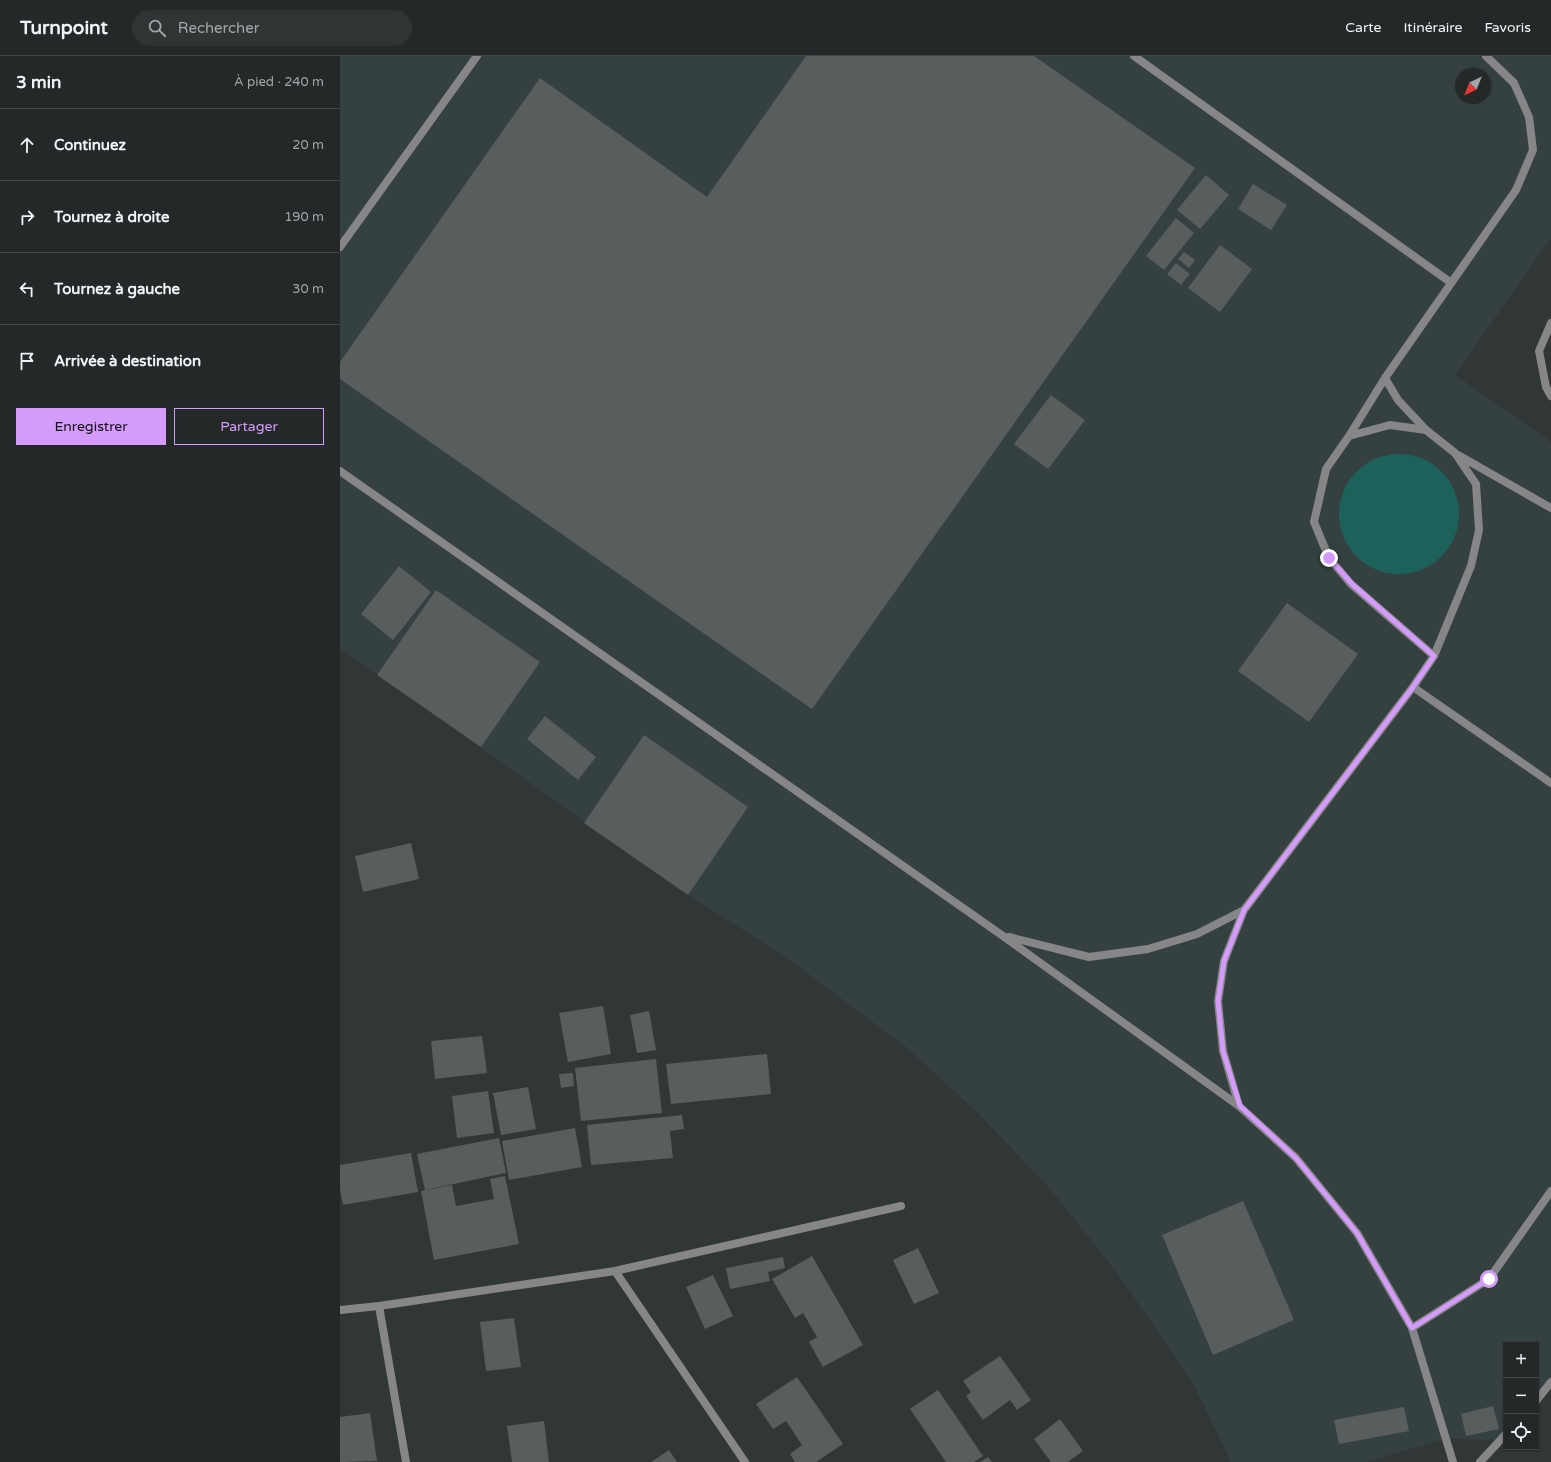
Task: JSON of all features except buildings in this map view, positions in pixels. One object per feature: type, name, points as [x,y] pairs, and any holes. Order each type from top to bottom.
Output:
[{"type":"street","points":[[340,247],[477,56]]},
{"type":"street","points":[[1134,56],[1450,282]]},
{"type":"street","points":[[1434,656],[1352,584],[1329,558],[1314,522],[1326,469],[1450,282],[1516,190],[1533,150],[1529,117],[1514,83],[1486,56]]},
{"type":"street","points":[[1551,323],[1538,351],[1546,387],[1551,396]]},
{"type":"street","points":[[1385,378],[1398,400],[1426,430],[1455,453],[1551,508]]},
{"type":"street","points":[[1349,436],[1390,425],[1426,430]]},
{"type":"street","points":[[1240,1106],[1223,1051],[1218,1001],[1224,961],[1244,910],[1413,687],[1434,656],[1471,566],[1479,530],[1476,484],[1455,453]]},
{"type":"street","points":[[340,471],[1004,936],[1240,1106],[1296,1158],[1357,1233],[1412,1328],[1453,1462]]},
{"type":"street","points":[[1413,687],[1551,783]]},
{"type":"street","points":[[1004,936],[1088,957],[1148,950],[1197,934],[1244,910]]},
{"type":"street","points":[[1412,1328],[1489,1279],[1551,1191]]},
{"type":"street","points":[[340,1310],[379,1306],[615,1271],[901,1206]]},
{"type":"street","points":[[615,1271],[745,1462]]},
{"type":"street","points":[[379,1306],[406,1462]]},
{"type":"street","points":[[1539,1397],[1551,1382]]},
{"type":"street","points":[[1480,1462],[1503,1437]]},
{"type":"shaded area","points":[[340,56],[1551,56],[1551,238],[1455,375],[1551,442],[1551,1381],[1539,1399],[1539,1342],[1503,1342],[1503,1440],[1445,1439],[1366,1462],[1231,1462],[1193,1383],[1118,1274],[1051,1190],[978,1113],[906,1047],[786,957],[688,895],[340,648]]},
{"type":"shaded area","points":[[1399,454],[1422,458],[1442,471],[1455,491],[1459,514],[1455,537],[1442,557],[1422,570],[1399,574],[1376,570],[1356,557],[1343,537],[1339,514],[1343,491],[1356,471],[1376,458]]},
{"type":"route","points":[[1329,558],[1352,584],[1434,656],[1413,687],[1244,910],[1224,961],[1218,1001],[1223,1051],[1240,1106],[1296,1158],[1357,1233],[1412,1328],[1489,1279]]}]
